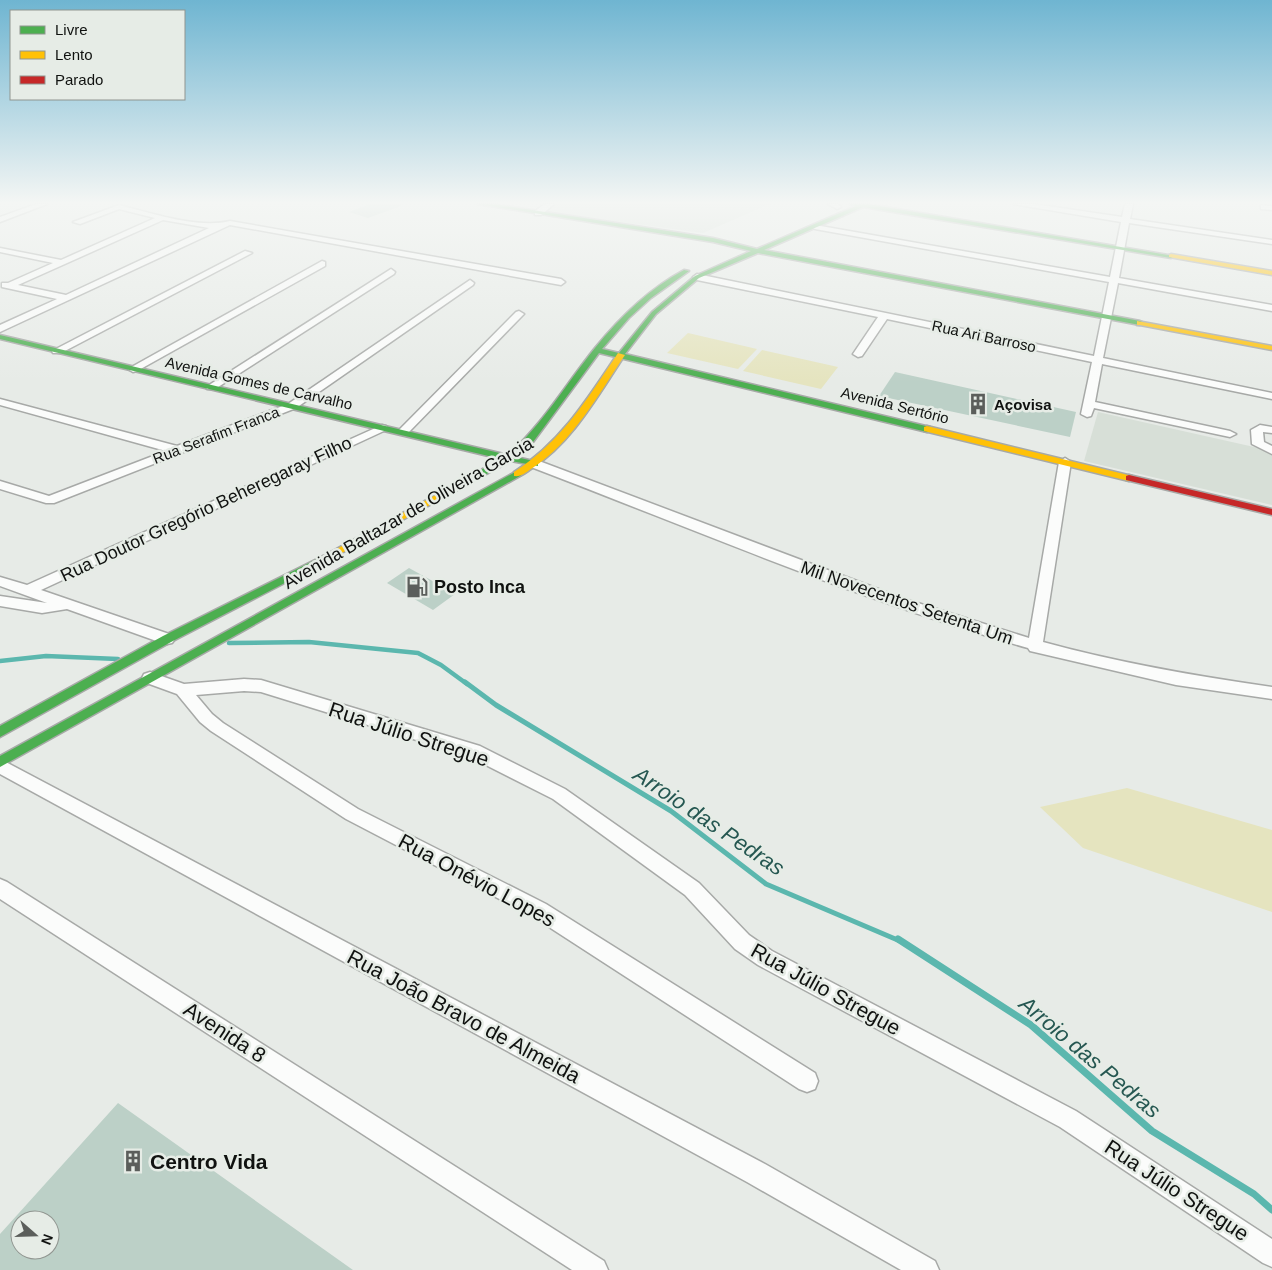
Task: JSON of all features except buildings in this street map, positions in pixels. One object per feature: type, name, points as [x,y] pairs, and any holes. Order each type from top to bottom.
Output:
[{"type":"main road","name":"Avenida Baltazar de Oliveira Garcia","points":[[0,732],[162,642],[350,545],[511,458],[530,440],[597,350],[625,318],[660,286],[677,275],[705,263]]},
{"type":"main road","name":"Avenida Baltazar de Oliveira Garcia","points":[[0,762],[535,464],[551,451],[564,436],[654,313],[696,277],[728,263]]},
{"type":"main road","points":[[822,263],[1272,348]]},
{"type":"main road","points":[[1211,263],[1272,273]]},
{"type":"main road","name":"Avenida Gomes de Carvalho","points":[[0,337],[535,464]]},
{"type":"main road","name":"Avenida Sertório","points":[[597,350],[1272,512]]},
{"type":"street","points":[[4,285],[57,263]]},
{"type":"street","points":[[0,329],[141,263]]},
{"type":"street","points":[[57,351],[228,263]]},
{"type":"street","points":[[456,263],[561,282]]},
{"type":"street","points":[[1020,263],[1272,308]]},
{"type":"street","points":[[1118,263],[1088,409],[1230,434]]},
{"type":"street","points":[[133,369],[322,264]]},
{"type":"street","points":[[211,387],[391,272]]},
{"type":"street","name":"Rua Ari Barroso","points":[[696,277],[1272,396]]},
{"type":"street","name":"Rua Serafim Franca","points":[[0,485],[50,500],[292,406],[470,282]]},
{"type":"street","points":[[4,285],[68,298]]},
{"type":"street","points":[[402,432],[519,314]]},
{"type":"street","points":[[858,354],[884,316]]},
{"type":"street","points":[[0,402],[178,450]]},
{"type":"street","name":"Rua Doutor Gregório Beheregaray Filho","points":[[29,590],[382,428]]},
{"type":"street","points":[[1272,430],[1260,428],[1257,430],[1258,444],[1265,449],[1272,450]]},
{"type":"street","points":[[1035,647],[1065,462]]},
{"type":"street","name":"Mil Novecentos Setenta Um","points":[[535,464],[960,624],[1035,647],[1184,680],[1272,693]]},
{"type":"street","points":[[0,581],[67,604],[162,642]]},
{"type":"street","points":[[0,601],[42,608],[67,604]]},
{"type":"street","points":[[150,678],[183,690]]},
{"type":"street","name":"Rua Júlio Stregue","points":[[183,690],[244,685],[267,688],[474,751],[559,794],[692,888],[742,942],[764,958],[1068,1119],[1272,1254]]},
{"type":"street","name":"Rua Onévio Lopes","points":[[183,690],[206,718],[217,727],[352,814],[539,910],[807,1081]]},
{"type":"street","name":"Rua João Bravo de Almeida","points":[[0,766],[756,1173],[926,1270]]},
{"type":"street","name":"Avenida 8","points":[[0,888],[595,1270]]},
{"type":"shaded area","points":[[1098,412],[1272,451],[1272,505],[1084,461]]},
{"type":"green space","points":[[688,333],[757,349],[738,369],[667,353]]},
{"type":"green space","points":[[762,350],[838,367],[821,389],[743,371]]},
{"type":"green space","points":[[1127,788],[1272,830],[1272,912],[1083,848],[1040,807]]},
{"type":"waterway","name":"Arroio das Pedras","points":[[229,643],[309,642],[418,653],[441,665],[467,684]]},
{"type":"waterway","name":"Arroio das Pedras","points":[[0,661],[46,656],[118,659]]},
{"type":"waterway","name":"Arroio das Pedras","points":[[465,682],[496,705],[671,811],[766,884],[900,941]]},
{"type":"waterway","name":"Arroio das Pedras","points":[[898,939],[1031,1025],[1152,1131],[1254,1194],[1272,1210]]},
{"type":"traffic: fast","points":[[621,355],[654,313],[697,277],[729,263]]},
{"type":"traffic: fast","points":[[822,263],[1140,323]]},
{"type":"traffic: fast","points":[[597,350],[627,316],[648,296],[686,271]]},
{"type":"traffic: fast","points":[[0,337],[535,464]]},
{"type":"traffic: fast","points":[[456,487],[511,457],[530,440],[597,350],[927,429]]},
{"type":"traffic: fast","points":[[0,762],[517,474]]},
{"type":"traffic: fast","points":[[0,732],[167,639],[323,559]]},
{"type":"traffic: slow","points":[[1214,263],[1272,273]]},
{"type":"traffic: slow","points":[[1140,323],[1272,348]]},
{"type":"traffic: slow","points":[[517,474],[534,463],[563,436],[588,405],[621,355]]},
{"type":"traffic: slow","points":[[927,429],[1129,478]]},
{"type":"traffic: slow","points":[[323,559],[456,487]]},
{"type":"traffic: jam","points":[[1129,478],[1272,512]]},
{"type":"place","name":"Açovisa","points":[[978,404]]},
{"type":"place","name":"Posto Inca","points":[[417,587]]},
{"type":"place","name":"Centro Vida","points":[[133,1161]]}]
